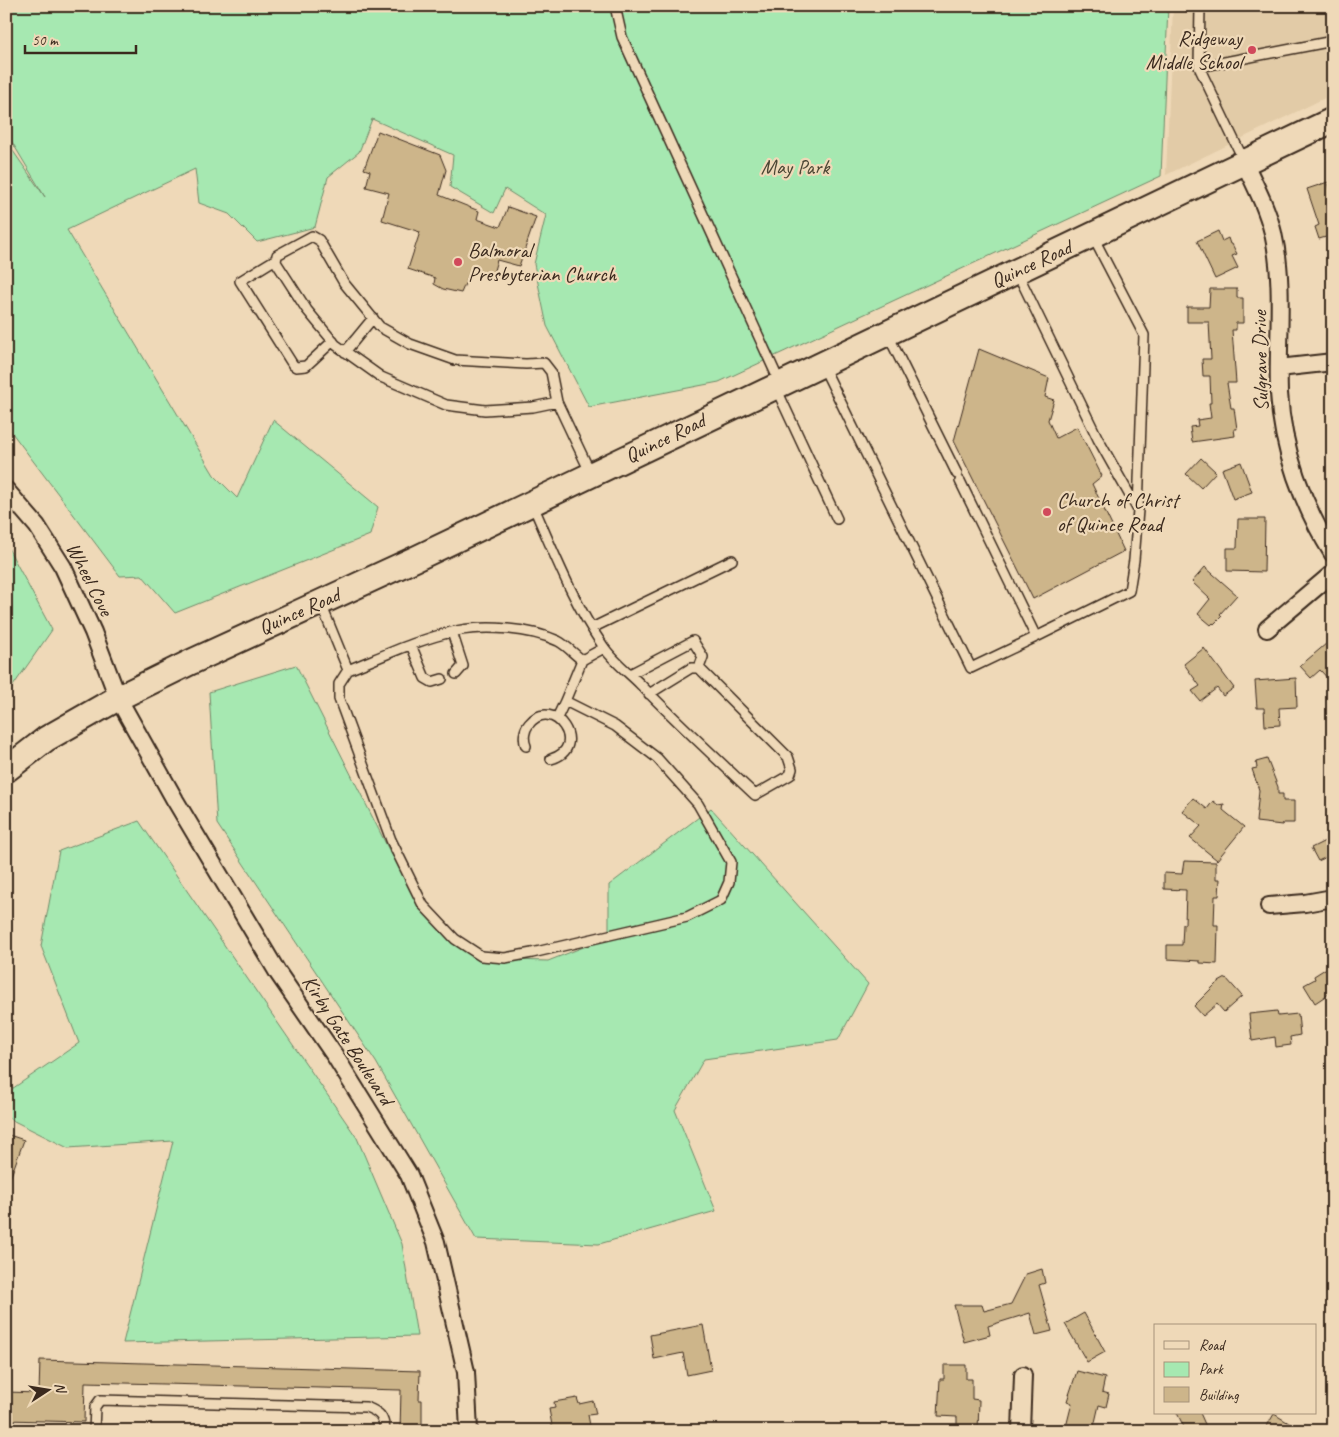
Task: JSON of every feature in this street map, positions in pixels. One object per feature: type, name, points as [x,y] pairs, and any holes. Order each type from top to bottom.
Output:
[{"type":"main road","name":"Quince Road","points":[[6,770],[46,739],[118,698],[191,662],[415,559],[777,384],[1333,120]]},
{"type":"street","name":"Sulgrave Drive","points":[[1244,162],[1266,213],[1275,247],[1280,321],[1279,368],[1282,416],[1293,470],[1308,508],[1333,554]]},
{"type":"street","points":[[1279,368],[1333,362]]},
{"type":"street","name":"Wheel Cove","points":[[6,490],[37,526],[63,567],[93,632],[118,698]]},
{"type":"street","points":[[1267,629],[1333,573]]},
{"type":"street","name":"Kirby Gate Boulevard","points":[[118,698],[175,800],[278,973],[335,1056],[409,1175],[436,1242],[466,1372],[469,1431]]},
{"type":"street","points":[[1269,906],[1333,898]]},
{"type":"street","points":[[1021,1431],[1023,1375]]},
{"type":"lane","points":[[615,6],[622,37],[838,519]]},
{"type":"lane","points":[[1201,8],[1199,67],[1244,162]]},
{"type":"lane","points":[[1199,67],[1333,41]]},
{"type":"lane","points":[[821,364],[971,668],[1129,591],[1134,560],[1138,510],[1144,335],[1092,235]]},
{"type":"lane","points":[[333,341],[306,366],[296,367],[292,365],[240,281],[276,259],[277,255],[312,236],[319,240],[344,283],[380,327],[410,344],[455,360],[526,364],[544,363],[551,372],[557,402],[591,474]]},
{"type":"lane","points":[[276,259],[307,310],[333,341],[345,352],[381,377],[446,405],[484,410],[533,407],[557,402]]},
{"type":"lane","points":[[1017,271],[1098,439],[1138,510]]},
{"type":"lane","points":[[345,352],[373,318]]},
{"type":"lane","points":[[887,333],[1036,637]]},
{"type":"lane","points":[[532,503],[564,576],[604,648],[649,694],[755,795],[790,775],[792,769],[788,758],[699,668],[691,668],[649,694]]},
{"type":"lane","points":[[592,628],[732,560]]},
{"type":"lane","points":[[320,602],[348,670]]},
{"type":"lane","points":[[565,701],[615,726],[657,758],[698,804],[731,862],[729,882],[721,900],[687,916],[505,958],[481,956],[455,939],[423,905],[392,840],[339,699],[339,684],[348,670],[412,645],[452,632],[492,628],[530,632],[559,641],[582,660]]},
{"type":"lane","points":[[452,632],[463,666],[456,674]]},
{"type":"lane","points":[[630,674],[693,640],[703,657],[699,668]]},
{"type":"lane","points":[[412,645],[424,678],[432,682],[442,679]]},
{"type":"lane","points":[[558,718],[582,660],[604,648]]},
{"type":"lane","points":[[526,746],[524,736],[530,722],[543,716],[558,718],[567,729],[568,743],[560,755],[551,759]]},
{"type":"lane","points":[[94,1431],[95,1407],[100,1400],[366,1407],[379,1412],[385,1422],[385,1431]]},
{"type":"lane","points":[[6,1430],[50,1431]]},
{"type":"shaded area","name":"Ridgeway Middle School","points":[[1173,6],[1333,6],[1333,94],[1166,175]]},
{"type":"green space","name":"May Park","points":[[6,6],[1168,6],[1161,176],[719,382],[589,407],[547,326],[534,264],[546,215],[505,189],[494,213],[450,187],[453,155],[372,119],[359,152],[328,177],[315,227],[257,242],[229,214],[199,203],[195,169],[67,230],[214,475],[237,498],[273,420],[378,507],[370,535],[175,613],[142,575],[120,576],[6,425],[6,141],[45,197],[6,132]]},
{"type":"green space","points":[[6,544],[52,630],[6,696]]},
{"type":"green space","points":[[296,665],[389,850],[429,915],[482,955],[510,960],[548,961],[609,937],[609,885],[711,808],[868,984],[838,1040],[704,1059],[675,1110],[716,1211],[599,1244],[476,1239],[376,1062],[217,824],[209,692]]},
{"type":"green space","points":[[139,821],[357,1138],[402,1244],[417,1336],[123,1343],[173,1141],[68,1148],[6,1117],[6,1093],[79,1043],[41,946],[59,851]]},
{"type":"building","points":[[378,131],[440,155],[446,170],[439,195],[479,211],[477,219],[500,227],[508,207],[536,217],[519,266],[497,260],[492,277],[470,272],[461,293],[443,289],[434,284],[435,278],[408,269],[420,232],[382,220],[389,193],[366,187],[370,171],[364,169]]},
{"type":"building","points":[[1328,182],[1333,197],[1333,235],[1319,239],[1315,227],[1319,225],[1307,189]]},
{"type":"building","points":[[1218,231],[1222,241],[1228,238],[1230,244],[1232,244],[1237,254],[1232,256],[1238,268],[1215,279],[1197,241]]},
{"type":"building","points":[[1210,289],[1237,289],[1237,298],[1243,298],[1243,323],[1236,323],[1236,330],[1232,330],[1236,383],[1227,383],[1231,408],[1234,408],[1237,429],[1234,429],[1235,436],[1192,442],[1190,427],[1198,426],[1197,420],[1211,418],[1209,403],[1211,403],[1210,376],[1203,376],[1202,359],[1211,359],[1209,322],[1187,322],[1187,307],[1209,307]]},
{"type":"building","points":[[979,349],[1049,378],[1045,397],[1054,400],[1048,420],[1056,438],[1077,427],[1102,476],[1092,484],[1124,551],[1033,599],[954,441]]},
{"type":"building","points":[[1201,458],[1216,472],[1201,488],[1186,474]]},
{"type":"building","points":[[1241,462],[1252,492],[1233,499],[1222,469]]},
{"type":"building","points":[[1238,519],[1265,519],[1264,572],[1227,571],[1227,548],[1237,548]]},
{"type":"building","points":[[1205,567],[1237,595],[1220,614],[1222,616],[1211,625],[1198,614],[1210,599],[1192,582]]},
{"type":"building","points":[[1333,638],[1333,684],[1320,670],[1311,678],[1300,666]]},
{"type":"building","points":[[1204,648],[1234,688],[1223,696],[1217,688],[1200,701],[1192,691],[1200,686],[1184,664]]},
{"type":"building","points":[[1296,678],[1297,707],[1279,708],[1280,725],[1265,726],[1264,708],[1257,708],[1255,681]]},
{"type":"building","points":[[1267,759],[1278,787],[1278,794],[1283,794],[1283,801],[1294,801],[1294,823],[1283,823],[1282,825],[1256,822],[1259,790],[1252,769],[1257,768],[1256,762]]},
{"type":"building","points":[[1193,798],[1207,809],[1213,801],[1218,805],[1224,804],[1223,810],[1244,827],[1217,860],[1190,838],[1201,826],[1182,811]]},
{"type":"building","points":[[1333,837],[1333,854],[1318,861],[1311,848]]},
{"type":"building","points":[[1184,861],[1216,862],[1216,879],[1220,879],[1219,896],[1215,896],[1214,925],[1218,925],[1217,964],[1167,959],[1167,945],[1182,945],[1186,890],[1164,889],[1164,873],[1182,874]]},
{"type":"building","points":[[1333,964],[1333,991],[1315,1003],[1304,985],[1315,979],[1314,976]]},
{"type":"building","points":[[1226,978],[1242,996],[1224,1012],[1217,1004],[1203,1016],[1194,1006],[1217,983]]},
{"type":"building","points":[[1277,1011],[1278,1016],[1298,1014],[1300,1035],[1290,1037],[1291,1045],[1276,1047],[1275,1037],[1252,1041],[1249,1014]]},
{"type":"building","points":[[6,1134],[24,1140],[8,1184],[6,1183]]},
{"type":"building","points":[[1042,1269],[1045,1283],[1039,1285],[1052,1331],[1036,1335],[1030,1313],[988,1326],[990,1335],[964,1342],[954,1305],[982,1305],[984,1311],[1011,1304],[1026,1274]]},
{"type":"building","points":[[1084,1313],[1105,1352],[1087,1362],[1065,1324]]},
{"type":"building","points":[[703,1325],[711,1370],[687,1375],[683,1353],[654,1359],[650,1335]]},
{"type":"building","points":[[40,1360],[420,1371],[419,1400],[422,1400],[422,1431],[400,1431],[401,1390],[85,1382],[84,1422],[6,1420],[6,1392],[39,1393]]},
{"type":"building","points":[[944,1365],[966,1365],[966,1379],[972,1379],[972,1399],[979,1400],[978,1431],[957,1431],[957,1417],[938,1416],[940,1379],[944,1379]]},
{"type":"building","points":[[1077,1371],[1105,1378],[1102,1392],[1109,1394],[1106,1407],[1099,1405],[1093,1431],[1065,1431],[1072,1403],[1067,1401]]},
{"type":"building","points":[[577,1398],[579,1404],[593,1401],[596,1414],[588,1415],[591,1431],[553,1431],[549,1409],[555,1408],[554,1402]]},
{"type":"building","points":[[1178,1414],[1200,1414],[1208,1431],[1186,1431]]},
{"type":"building","points":[[1274,1414],[1302,1431],[1264,1431]]},
{"type":"place","name":"Ridgeway Middle School","points":[[1252,50]]},
{"type":"place","name":"Balmoral Presbyterian Church","points":[[458,262]]},
{"type":"place","name":"Church of Christ of Quince Road","points":[[1047,512]]}]
